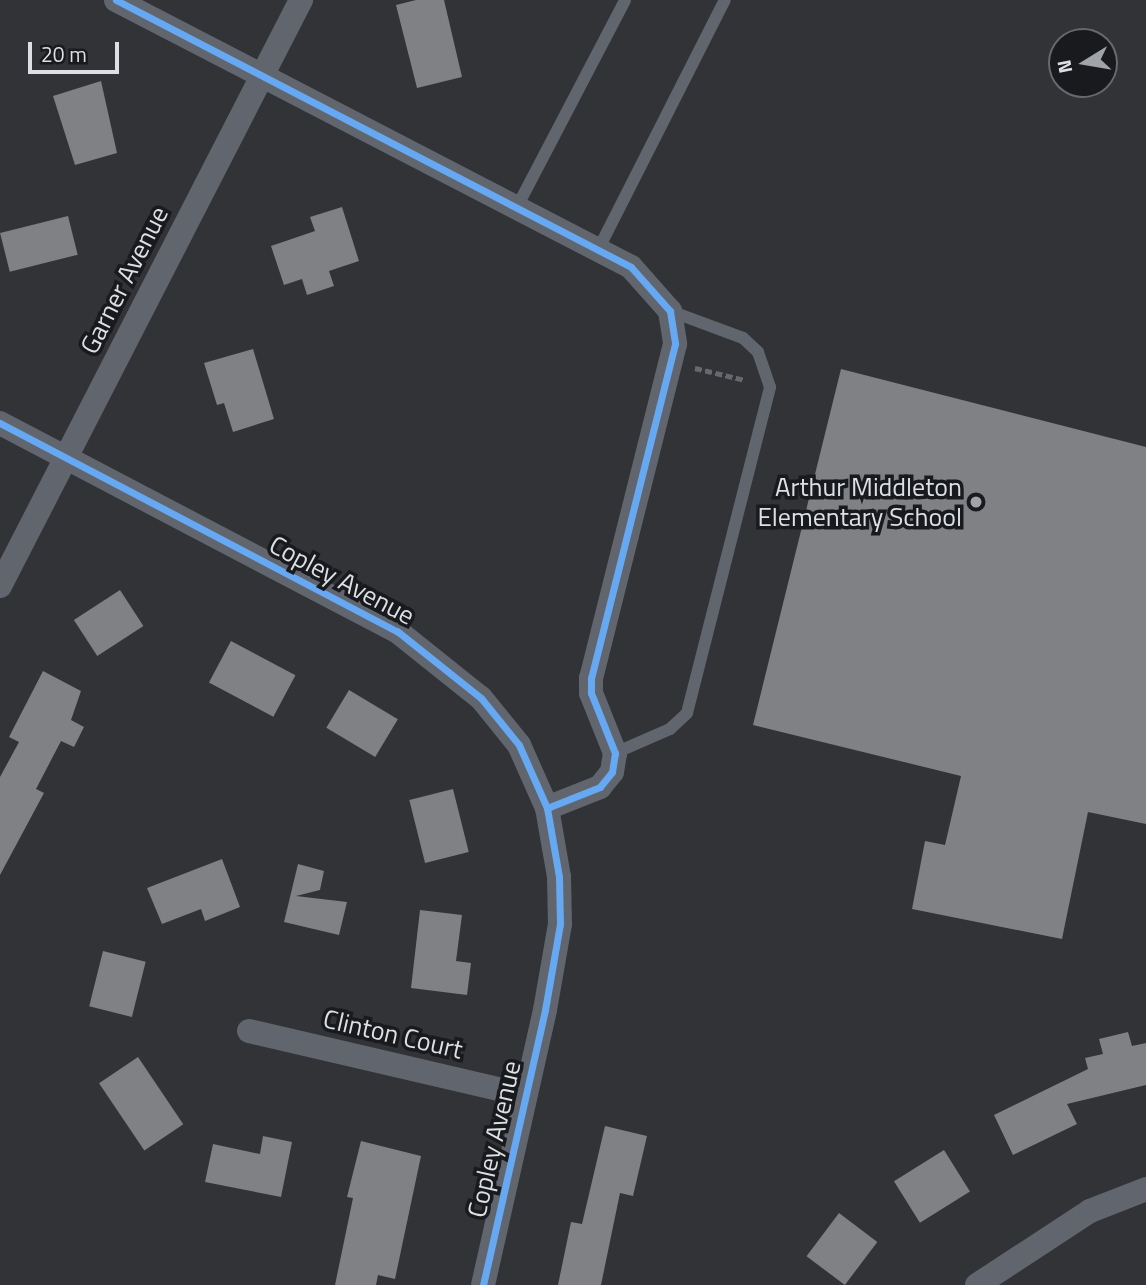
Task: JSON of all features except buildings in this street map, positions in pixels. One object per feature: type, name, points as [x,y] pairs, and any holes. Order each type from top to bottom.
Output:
[{"type":"street","points":[[116,0],[262,73],[631,267],[670,312],[675,327],[671,363],[591,678],[591,693],[615,753],[612,772],[600,787],[547,808]]},
{"type":"street","name":"Garner Avenue","points":[[0,586],[301,0]]},
{"type":"street","name":"Copley Avenue","points":[[0,423],[397,631],[432,655],[500,718],[526,757],[547,808],[557,866],[559,925],[483,1285]]},
{"type":"street","name":"Clinton Court","points":[[249,1031],[525,1095]]},
{"type":"street","points":[[977,1285],[1090,1211],[1146,1189]]},
{"type":"lane","points":[[517,207],[625,0]]},
{"type":"lane","points":[[598,250],[725,0]]},
{"type":"lane","points":[[615,753],[670,729],[687,713],[770,387],[758,352],[743,338],[670,312]]},
{"type":"path","points":[[671,363],[770,387]]},
{"type":"cycle path","points":[[116,0],[631,267],[670,311],[675,344],[591,678],[591,693],[615,753],[612,772],[600,787],[547,808]]},
{"type":"cycle path","points":[[0,423],[397,631],[481,698],[519,745],[547,808],[559,877],[560,924],[545,1010],[483,1285]]},
{"type":"place","name":"Arthur Middleton Elementary School","points":[[976,502]]}]
